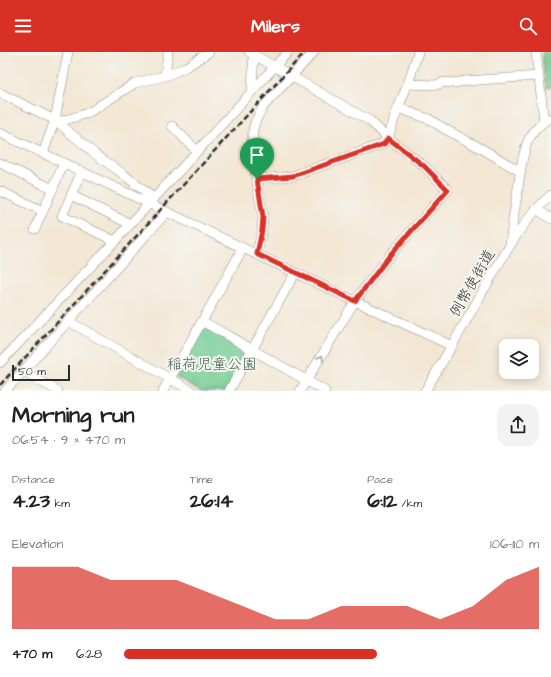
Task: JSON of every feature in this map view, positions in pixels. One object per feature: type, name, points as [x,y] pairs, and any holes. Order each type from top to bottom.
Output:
[{"type":"street","points":[[43,153],[55,120],[68,52]]},
{"type":"street","points":[[165,76],[168,52]]},
{"type":"street","points":[[55,120],[62,121],[88,113],[135,83],[165,76],[186,67],[209,52]]},
{"type":"street","points":[[0,363],[115,241],[288,52]]},
{"type":"street","points":[[257,254],[263,217],[253,159],[252,144],[255,122],[263,107],[314,52]]},
{"type":"street","points":[[257,179],[293,176],[384,144],[388,138],[408,84],[418,52]]},
{"type":"street","points":[[510,246],[525,150],[529,139],[547,120],[538,76],[536,52]]},
{"type":"street","points":[[252,53],[370,121],[388,138],[424,166],[448,190],[390,255],[355,301],[300,391]]},
{"type":"street","points":[[252,53],[252,91]]},
{"type":"street","points":[[408,84],[436,85],[444,82],[453,83],[538,76]]},
{"type":"street","points":[[0,93],[55,120],[95,154],[122,173],[151,201],[167,212],[452,346]]},
{"type":"street","points":[[398,108],[429,119],[521,172]]},
{"type":"street","points":[[172,126],[197,151]]},
{"type":"street","points":[[0,133],[151,201]]},
{"type":"street","points":[[0,163],[53,188]]},
{"type":"street","points":[[35,229],[64,163]]},
{"type":"street","points":[[82,171],[62,216],[115,241]]},
{"type":"street","points":[[0,191],[43,211]]},
{"type":"street","points":[[71,195],[130,224]]},
{"type":"street","name":"例幣使街道","points":[[425,391],[510,246],[528,220],[551,195]]},
{"type":"street","points":[[537,209],[551,219]]},
{"type":"street","points":[[5,391],[167,212]]},
{"type":"street","points":[[164,391],[243,248]]},
{"type":"street","points":[[229,391],[295,273]]},
{"type":"street","points":[[68,321],[192,391]]},
{"type":"street","points":[[202,321],[325,391]]},
{"type":"street","points":[[22,371],[58,391]]},
{"type":"green space","points":[[542,52],[548,52],[551,54],[551,87],[546,88],[544,75]]},
{"type":"green space","name":"稲荷児童公園","points":[[204,327],[248,351],[226,391],[201,391],[176,377]]},
{"type":"railway","points":[[0,385],[305,52]]},
{"type":"route","points":[[388,138],[424,166],[448,190],[390,255],[355,301],[257,254],[260,244],[263,217],[257,179],[293,176],[323,164],[384,144],[388,138]]}]
